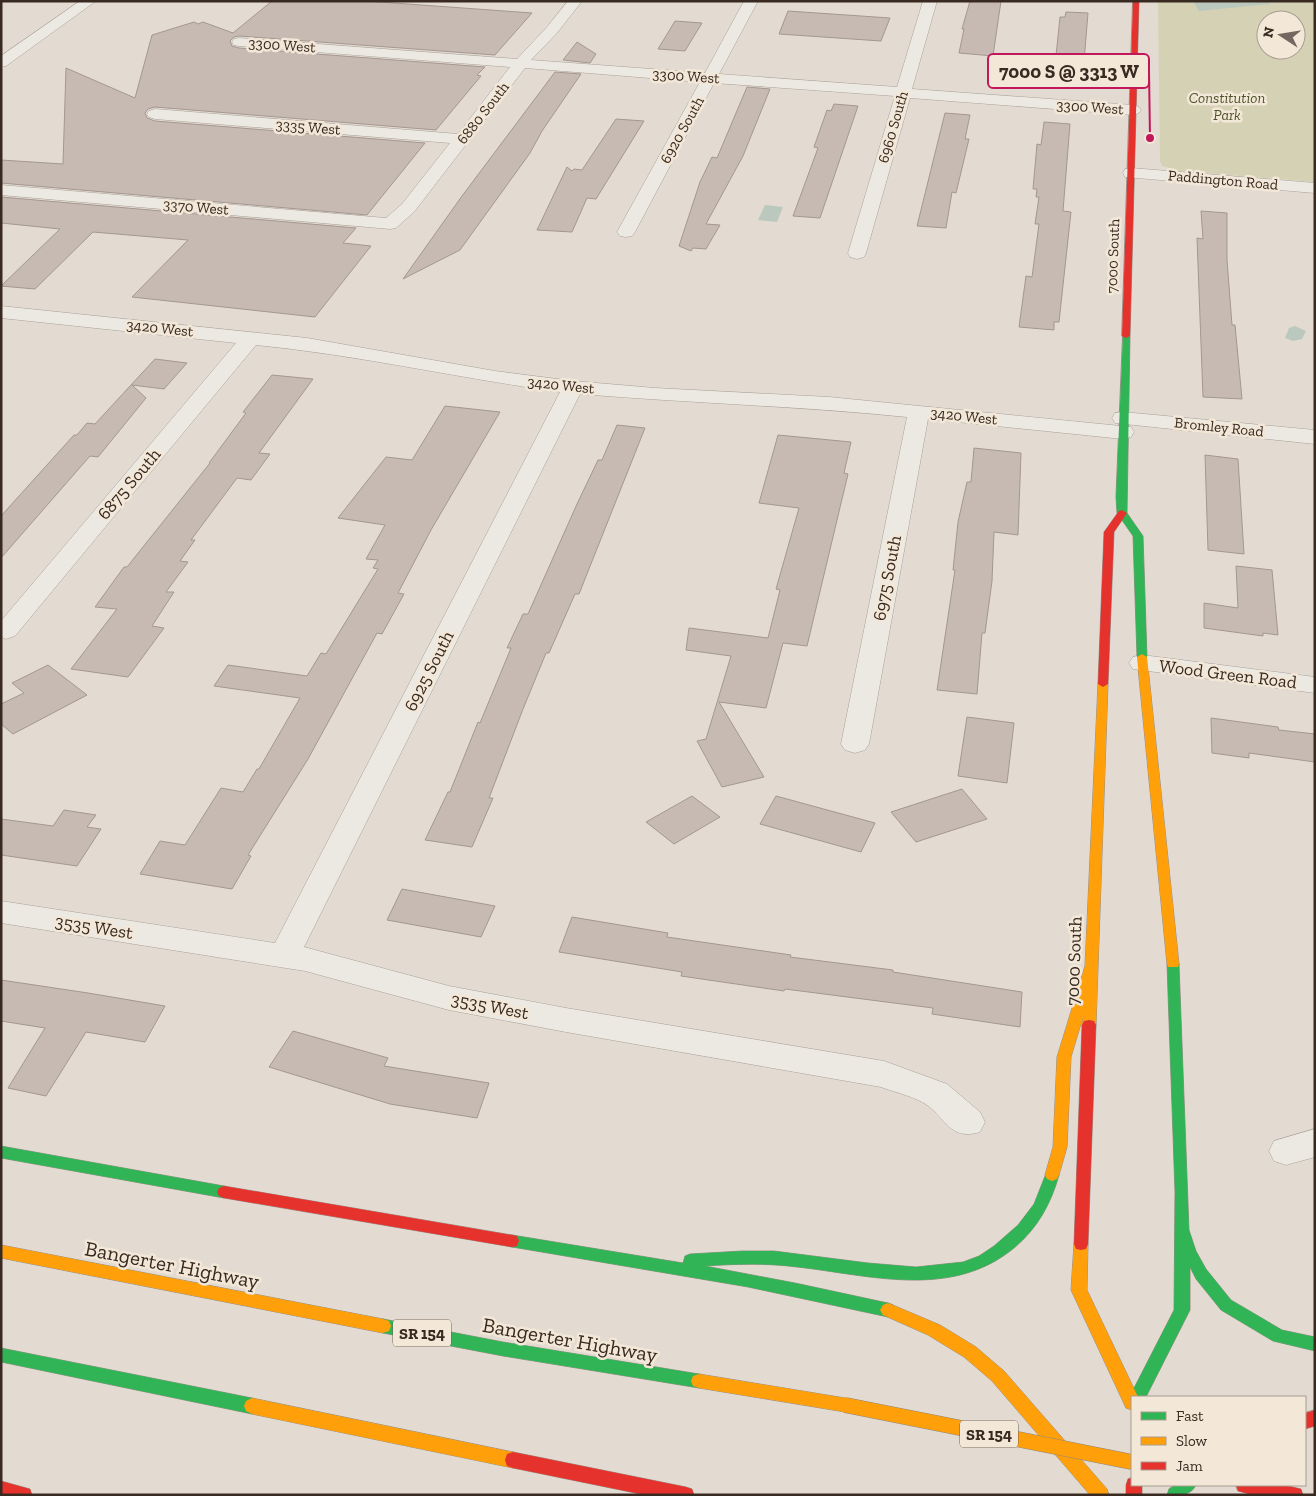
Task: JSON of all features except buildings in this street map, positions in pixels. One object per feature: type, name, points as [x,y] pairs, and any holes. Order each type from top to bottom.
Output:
[{"type":"main road","name":"7000 South","points":[[1131,1401],[1079,1290],[1109,532],[1122,512],[1136,1]]},
{"type":"main road","points":[[1122,512],[1138,536],[1142,663],[1174,977],[1182,1230],[1182,1310],[1139,1396]]},
{"type":"main road","points":[[656,1266],[728,1258],[773,1258],[888,1272],[930,1273],[964,1269],[1004,1249],[1033,1220],[1043,1202],[1050,1183],[1060,1148],[1064,1057],[1091,967]]},
{"type":"main road","points":[[1,1152],[329,1211],[821,1294],[895,1312],[934,1330],[970,1352],[998,1376],[1100,1495]]},
{"type":"main road","points":[[1182,1230],[1189,1252],[1201,1274],[1226,1305],[1280,1336],[1315,1344]]},
{"type":"main road","name":"Bangerter Highway","points":[[1,1251],[502,1349],[845,1405],[1131,1462]]},
{"type":"main road","points":[[1,1355],[686,1495]]},
{"type":"main road","points":[[1175,1495],[1187,1486]]},
{"type":"main road","points":[[1249,1486],[1295,1495]]},
{"type":"main road","points":[[1,1488],[24,1495]]},
{"type":"street","points":[[1,63],[89,1]]},
{"type":"street","name":"6920 South","points":[[626,232],[751,1]]},
{"type":"street","name":"6960 South","points":[[857,252],[930,1]]},
{"type":"street","name":"6880 South","points":[[390,224],[408,208],[521,64],[552,30],[569,2]]},
{"type":"street","name":"3300 West","points":[[240,42],[1133,110]]},
{"type":"street","name":"3335 West","points":[[155,114],[462,139]]},
{"type":"street","name":"Paddington Road","points":[[1131,173],[1315,188]]},
{"type":"street","name":"3370 West","points":[[1,190],[390,224]]},
{"type":"street","name":"3420 West","points":[[1,312],[306,344],[495,377],[573,387],[655,394],[829,403],[919,412],[1123,425]]},
{"type":"street","name":"6875 South","points":[[6,631],[252,338]]},
{"type":"street","name":"6925 South","points":[[284,955],[573,387]]},
{"type":"street","name":"6975 South","points":[[856,744],[919,412]]},
{"type":"street","name":"Bromley Road","points":[[1123,425],[1315,436]]},
{"type":"street","name":"Wood Green Road","points":[[1142,663],[1315,686]]},
{"type":"street","name":"3535 West","points":[[1,912],[172,940],[284,955],[449,998],[566,1020],[884,1074],[935,1093],[968,1122]]},
{"type":"green space","name":"Constitution Park","points":[[1158,1],[1315,1],[1315,182],[1180,171],[1162,166],[1160,161]]},
{"type":"shaded area","points":[[1193,1],[1269,1],[1270,4],[1199,11]]},
{"type":"shaded area","points":[[765,205],[783,207],[777,222],[758,220]]},
{"type":"shaded area","points":[[1295,326],[1306,331],[1302,339],[1293,341],[1285,338],[1289,328]]},
{"type":"traffic: fast","points":[[1126,336],[1121,497],[1122,513],[1138,536],[1142,657]]},
{"type":"traffic: fast","points":[[1139,1396],[1182,1310],[1182,1192],[1173,964]]},
{"type":"traffic: fast","points":[[1,1152],[224,1192]]},
{"type":"traffic: fast","points":[[690,1261],[774,1258],[892,1272],[916,1273],[963,1269],[992,1256],[1024,1229],[1039,1208],[1052,1175]]},
{"type":"traffic: fast","points":[[1182,1230],[1189,1252],[1201,1274],[1226,1305],[1279,1336],[1315,1344]]},
{"type":"traffic: fast","points":[[512,1241],[748,1281],[888,1310]]},
{"type":"traffic: fast","points":[[383,1326],[503,1349],[699,1381]]},
{"type":"traffic: fast","points":[[1,1355],[252,1406]]},
{"type":"traffic: fast","points":[[1175,1495],[1187,1486]]},
{"type":"traffic: slow","points":[[1142,657],[1173,964]]},
{"type":"traffic: slow","points":[[1089,1025],[1103,684]]},
{"type":"traffic: slow","points":[[1052,1175],[1060,1147],[1064,1057],[1091,967]]},
{"type":"traffic: slow","points":[[1081,1244],[1079,1290],[1131,1401]]},
{"type":"traffic: slow","points":[[1,1251],[383,1326]]},
{"type":"traffic: slow","points":[[888,1310],[934,1330],[970,1352],[998,1376],[1101,1495]]},
{"type":"traffic: slow","points":[[699,1381],[845,1405]]},
{"type":"traffic: slow","points":[[845,1405],[1131,1462]]},
{"type":"traffic: slow","points":[[252,1406],[513,1460]]},
{"type":"traffic: jam","points":[[1126,336],[1136,1]]},
{"type":"traffic: jam","points":[[1103,684],[1109,532],[1122,513]]},
{"type":"traffic: jam","points":[[1081,1244],[1089,1025]]},
{"type":"traffic: jam","points":[[224,1192],[512,1241]]},
{"type":"traffic: jam","points":[[1306,1421],[1315,1418]]},
{"type":"traffic: jam","points":[[513,1460],[686,1495]]},
{"type":"traffic: jam","points":[[1134,1486],[1134,1495]]},
{"type":"traffic: jam","points":[[1249,1486],[1295,1495]]},
{"type":"traffic: jam","points":[[1,1489],[24,1495]]},
{"type":"place","name":"7000 S @ 3313 W","points":[[1150,138]]}]
